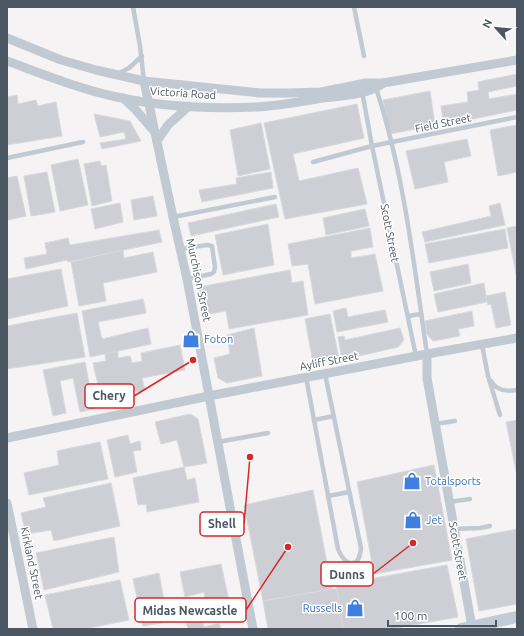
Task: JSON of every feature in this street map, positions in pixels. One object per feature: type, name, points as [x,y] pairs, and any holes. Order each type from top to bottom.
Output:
[{"type":"street","points":[[7,38],[62,60],[96,70],[144,81],[208,88],[282,93],[321,92],[362,88],[517,60]]},
{"type":"street","name":"Victoria Road","points":[[7,61],[82,88],[149,103],[223,108],[257,107],[289,104],[362,88]]},
{"type":"street","name":"Murchison Street","points":[[144,81],[180,249],[188,279],[253,629]]},
{"type":"street","points":[[123,98],[135,109],[156,136],[189,106]]},
{"type":"street","name":"Ayliff Street","points":[[7,438],[209,396],[517,338]]},
{"type":"street","name":"Scott Street","points":[[426,378],[427,354]]},
{"type":"street","name":"Scott Street","points":[[416,356],[426,378],[435,424],[454,529],[468,628]]},
{"type":"street","name":"Kirkland Street","points":[[7,503],[33,629]]},
{"type":"street","points":[[468,628],[517,617]]},
{"type":"lane","name":"Murchison Street","points":[[132,7],[142,56],[144,81]]},
{"type":"lane","points":[[354,7],[364,56]]},
{"type":"lane","points":[[116,75],[129,68],[142,56]]},
{"type":"lane","name":"Scott Street","points":[[378,85],[396,161],[418,286],[427,354]]},
{"type":"lane","name":"Scott Street","points":[[362,88],[372,146],[416,356]]},
{"type":"lane","name":"Field Street","points":[[313,162],[372,146],[517,117]]},
{"type":"lane","points":[[7,158],[83,142]]},
{"type":"lane","points":[[173,217],[276,197]]},
{"type":"lane","points":[[180,249],[207,245],[212,246],[215,267],[214,272],[188,279]]},
{"type":"lane","points":[[408,316],[422,314]]},
{"type":"lane","points":[[482,345],[488,376],[500,415]]},
{"type":"lane","points":[[306,377],[338,549],[341,557],[350,564],[357,561],[360,557],[361,548],[325,374]]},
{"type":"lane","points":[[488,376],[494,386],[499,390],[509,392],[517,390]]},
{"type":"lane","points":[[314,420],[334,416]]},
{"type":"lane","points":[[435,424],[455,421]]},
{"type":"lane","points":[[218,442],[268,433]]},
{"type":"lane","points":[[328,496],[350,492]]},
{"type":"lane","points":[[449,502],[470,499]]},
{"type":"lane","points":[[454,529],[490,526]]},
{"type":"building","points":[[517,74],[517,86],[488,92],[489,99],[517,94],[517,110],[444,125],[441,106],[468,102],[467,92],[479,90],[478,82]]},
{"type":"building","points":[[430,91],[435,125],[390,134],[383,100]]},
{"type":"building","points":[[17,95],[18,104],[36,100],[38,106],[56,102],[62,136],[7,145],[7,97]]},
{"type":"building","points":[[357,104],[364,138],[293,154],[299,181],[358,168],[367,204],[285,219],[264,123]]},
{"type":"building","points":[[94,114],[130,121],[141,141],[102,149],[100,143],[126,139],[124,132],[100,137]]},
{"type":"building","points":[[261,123],[270,169],[238,176],[230,130]]},
{"type":"building","points":[[517,125],[517,172],[498,176],[490,130]]},
{"type":"building","points":[[467,139],[471,156],[444,162],[448,182],[415,189],[406,151]]},
{"type":"building","points":[[78,159],[88,205],[60,211],[51,165]]},
{"type":"building","points":[[100,161],[101,166],[106,165],[112,201],[92,206],[84,164]]},
{"type":"building","points":[[47,172],[55,212],[31,216],[24,176]]},
{"type":"building","points":[[271,172],[273,188],[202,202],[199,190],[237,184],[236,178]]},
{"type":"building","points":[[17,176],[26,216],[8,220],[7,178]]},
{"type":"building","points":[[153,196],[157,216],[134,220],[131,200]]},
{"type":"building","points":[[120,203],[123,222],[95,229],[91,209]]},
{"type":"building","points":[[500,203],[505,225],[425,242],[422,232],[491,216],[489,206]]},
{"type":"building","points":[[276,204],[279,217],[191,236],[188,223]]},
{"type":"building","points":[[365,209],[369,226],[326,235],[323,218]]},
{"type":"building","points":[[268,224],[274,265],[223,275],[215,235]]},
{"type":"building","points":[[517,226],[517,274],[516,274],[507,228]]},
{"type":"building","points":[[370,228],[373,247],[351,251],[351,258],[375,254],[383,291],[315,304],[308,264],[292,266],[288,244]]},
{"type":"building","points":[[505,229],[508,248],[429,263],[425,244]]},
{"type":"building","points":[[159,230],[162,242],[68,262],[67,260],[26,269],[24,258],[47,254],[45,243],[68,238],[70,245]]},
{"type":"building","points":[[123,250],[124,258],[153,252],[157,272],[103,283],[106,301],[79,306],[71,262]]},
{"type":"building","points":[[468,264],[471,283],[434,291],[430,272]]},
{"type":"building","points":[[61,269],[68,306],[7,319],[7,279]]},
{"type":"building","points":[[290,270],[292,283],[303,281],[308,315],[229,329],[226,311],[204,315],[199,287]]},
{"type":"building","points":[[484,283],[487,302],[438,312],[434,294]]},
{"type":"building","points":[[505,292],[511,325],[496,328],[491,304],[488,305],[486,296]]},
{"type":"building","points":[[143,299],[146,313],[98,322],[102,339],[148,328],[151,344],[90,357],[82,311]]},
{"type":"building","points":[[346,308],[348,317],[385,310],[388,322],[337,332],[333,311]]},
{"type":"building","points":[[472,311],[474,326],[458,329],[460,336],[433,341],[427,334],[425,321]]},
{"type":"building","points":[[77,313],[85,357],[7,369],[7,326]]},
{"type":"building","points":[[330,314],[339,359],[313,363],[305,319]]},
{"type":"building","points":[[254,328],[262,376],[227,383],[218,378],[214,358],[230,354],[227,335]]},
{"type":"building","points":[[400,328],[404,340],[398,347],[342,360],[338,337],[344,336],[345,340]]},
{"type":"building","points":[[180,345],[185,370],[142,378],[145,390],[136,392],[134,386],[112,390],[112,397],[101,398],[93,363],[106,361],[105,354],[118,351],[118,358],[130,356],[132,363],[142,361],[141,353]]},
{"type":"building","points":[[85,362],[94,409],[80,412],[73,378],[60,381],[66,413],[53,416],[43,370]]},
{"type":"building","points":[[190,414],[198,419],[207,463],[184,467],[177,440],[161,444],[155,422]]},
{"type":"building","points":[[517,420],[517,476],[506,422]]},
{"type":"building","points":[[128,435],[130,444],[140,441],[141,450],[133,451],[137,472],[115,477],[107,440]]},
{"type":"building","points":[[100,442],[108,479],[29,495],[24,473],[59,465],[57,451]]},
{"type":"building","points":[[434,465],[452,560],[374,574],[357,482]]},
{"type":"building","points":[[184,467],[187,480],[195,478],[199,502],[147,512],[146,504],[138,505],[133,478]]},
{"type":"building","points":[[111,483],[120,526],[54,541],[51,530],[26,534],[21,513],[46,507],[43,498]]},
{"type":"building","points":[[313,490],[332,589],[263,601],[244,505]]},
{"type":"building","points":[[517,529],[517,604],[479,611],[466,539]]},
{"type":"building","points":[[114,537],[119,572],[44,590],[36,553]]},
{"type":"building","points":[[221,564],[230,605],[207,610],[204,592],[185,597],[180,572]]},
{"type":"building","points":[[447,565],[458,617],[391,629],[343,629],[336,585]]},
{"type":"building","points":[[159,573],[168,622],[143,626],[133,579]]},
{"type":"building","points":[[120,580],[129,620],[85,629],[53,629],[45,595]]},
{"type":"building","points":[[337,589],[343,629],[268,629],[263,601]]},
{"type":"building","points":[[202,619],[204,627],[219,623],[221,629],[188,629],[186,622]]},
{"type":"place","name":"Foton","points":[[191,339]]},
{"type":"place","name":"Chery","points":[[193,360]]},
{"type":"place","name":"Shell","points":[[250,457]]},
{"type":"place","name":"Totalsports","points":[[412,481]]},
{"type":"place","name":"Jet","points":[[413,520]]},
{"type":"place","name":"Dunns","points":[[413,543]]},
{"type":"place","name":"Midas Newcastle","points":[[288,547]]},
{"type":"place","name":"Russells","points":[[355,608]]}]
